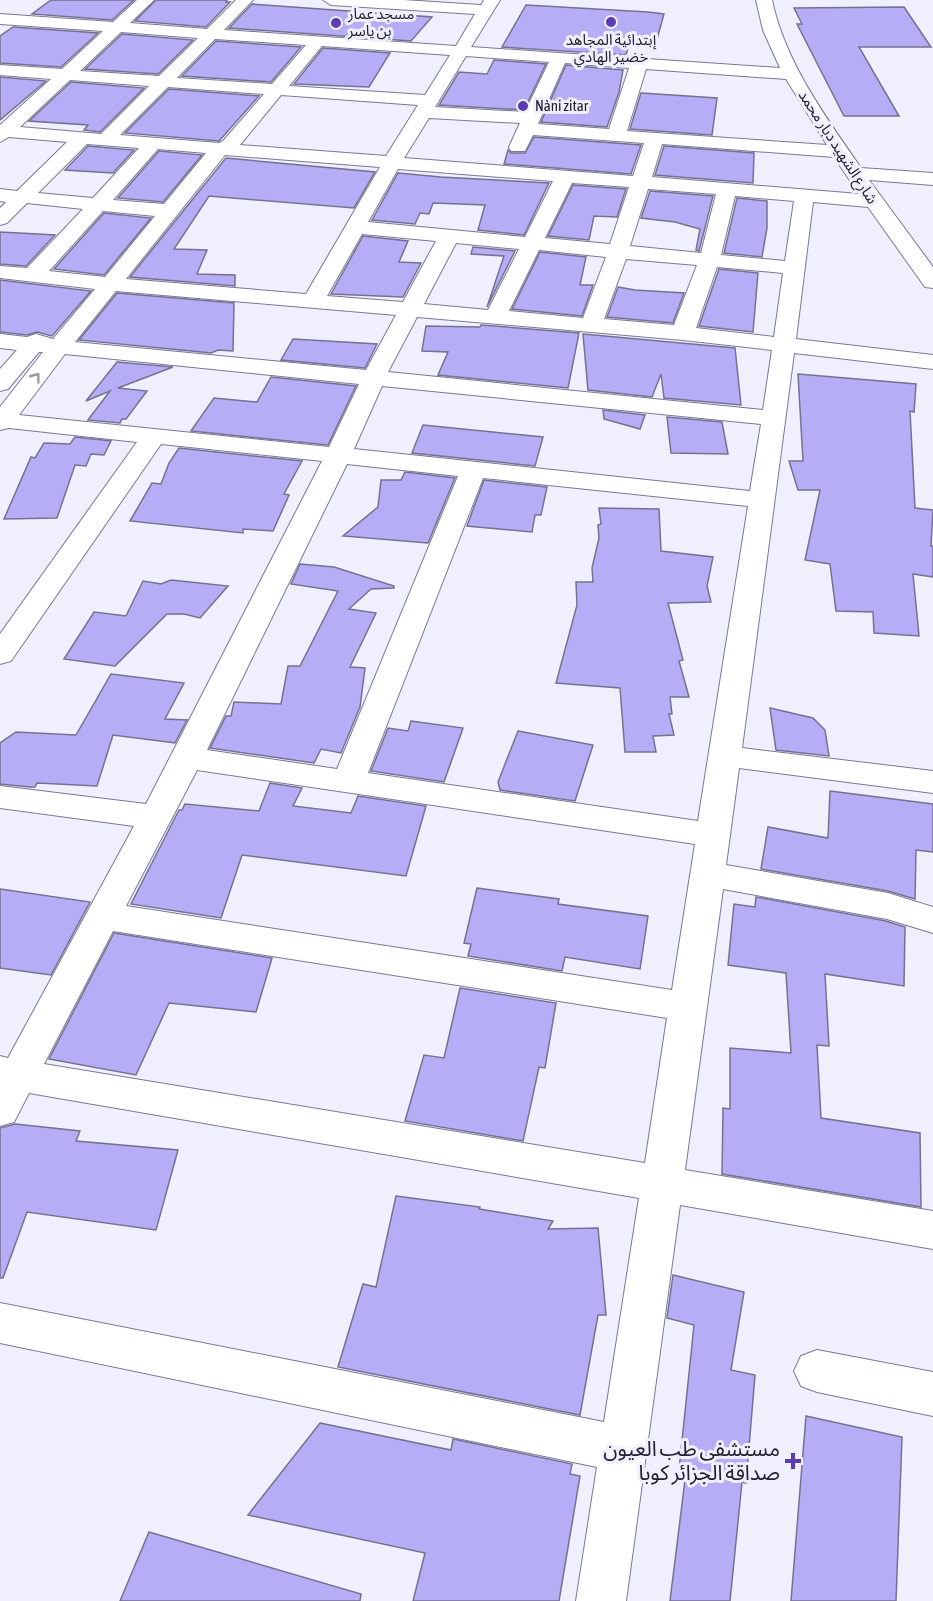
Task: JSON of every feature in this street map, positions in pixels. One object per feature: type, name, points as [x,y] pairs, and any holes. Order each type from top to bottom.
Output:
[{"type":"street","points":[[2,133],[146,0]]},
{"type":"street","points":[[105,140],[245,0]]},
{"type":"street","points":[[313,301],[391,164],[489,5],[331,0]]},
{"type":"street","name":"شارع الشهيد دبار محمد","points":[[764,0],[766,15],[791,74],[872,201],[933,282]]},
{"type":"street","points":[[9,34],[45,7]]},
{"type":"street","points":[[0,19],[791,74]]},
{"type":"street","points":[[0,384],[47,339],[112,285],[219,150],[230,145],[317,42]]},
{"type":"street","points":[[505,172],[559,58]]},
{"type":"street","points":[[616,135],[639,64]]},
{"type":"street","points":[[0,70],[277,90],[427,107],[616,135],[839,152]]},
{"type":"street","points":[[2,133],[872,201]]},
{"type":"street","points":[[591,325],[618,252],[655,137]]},
{"type":"street","points":[[0,219],[82,138]]},
{"type":"street","points":[[33,275],[153,144]]},
{"type":"street","points":[[854,173],[933,179]]},
{"type":"street","points":[[496,316],[565,177]]},
{"type":"street","points":[[683,333],[709,261],[727,190]]},
{"type":"street","points":[[0,195],[171,211]]},
{"type":"street","points":[[601,1601],[774,418],[804,196]]},
{"type":"street","points":[[355,227],[795,268]]},
{"type":"street","points":[[0,1110],[9,1074],[104,916],[187,758],[338,456],[373,379],[448,236]]},
{"type":"street","points":[[0,272],[112,285],[683,333],[933,362]]},
{"type":"street","points":[[69,299],[84,280]]},
{"type":"street","points":[[47,339],[1,421],[155,435],[762,500]]},
{"type":"street","points":[[0,341],[47,339],[373,379],[774,418]]},
{"type":"street","points":[[0,655],[155,435]]},
{"type":"street","points":[[348,782],[473,470]]},
{"type":"street","points":[[724,756],[933,782]]},
{"type":"street","points":[[187,758],[712,835]]},
{"type":"street","points":[[0,797],[156,817]]},
{"type":"street","points":[[706,874],[888,906],[933,920]]},
{"type":"street","points":[[104,916],[687,1007]]},
{"type":"street","points":[[9,1074],[933,1230]]},
{"type":"street","points":[[0,1323],[623,1449]]},
{"type":"street","points":[[817,1371],[933,1394]]},
{"type":"building","points":[[51,0],[134,0],[112,20],[32,14]]},
{"type":"building","points":[[156,0],[227,0],[226,2],[230,2],[206,27],[135,21]]},
{"type":"building","name":"مسجد عمار بن ياسر","points":[[252,4],[432,17],[411,41],[229,28]]},
{"type":"building","points":[[526,5],[664,14],[656,43],[630,41],[626,55],[502,47]]},
{"type":"building","points":[[904,7],[931,47],[859,47],[899,116],[844,116],[797,24],[802,24],[794,8]]},
{"type":"building","points":[[13,27],[98,33],[61,67],[0,63],[0,36]]},
{"type":"building","points":[[122,34],[193,40],[158,74],[85,69]]},
{"type":"building","points":[[216,41],[301,47],[271,82],[182,76]]},
{"type":"building","points":[[323,48],[390,53],[369,87],[294,84]]},
{"type":"building","points":[[494,60],[546,64],[524,110],[439,105],[459,72],[487,74]]},
{"type":"building","points":[[566,65],[623,70],[619,92],[607,127],[541,122]]},
{"type":"building","points":[[0,77],[46,81],[0,120]]},
{"type":"building","points":[[71,82],[144,88],[100,132],[84,130],[88,125],[29,121]]},
{"type":"building","points":[[169,89],[259,96],[219,141],[125,133]]},
{"type":"building","points":[[641,93],[717,98],[712,135],[630,129]]},
{"type":"building","points":[[534,137],[641,145],[631,174],[504,164],[508,150],[511,153],[525,153]]},
{"type":"building","points":[[88,146],[134,150],[113,173],[65,170]]},
{"type":"building","points":[[664,146],[754,153],[753,183],[655,175]]},
{"type":"building","points":[[159,151],[202,155],[163,202],[118,198]]},
{"type":"building","points":[[226,158],[375,172],[354,208],[209,196],[174,249],[207,250],[197,274],[235,275],[235,286],[130,277]]},
{"type":"building","points":[[398,173],[549,183],[524,235],[478,230],[485,205],[433,203],[429,214],[420,213],[415,224],[372,220]]},
{"type":"building","points":[[573,185],[626,189],[617,217],[594,216],[589,240],[548,236]]},
{"type":"building","points":[[650,191],[713,196],[699,251],[696,250],[700,229],[675,222],[641,218]]},
{"type":"building","points":[[737,198],[767,201],[767,228],[762,257],[724,253]]},
{"type":"building","points":[[104,213],[151,218],[104,275],[54,269]]},
{"type":"building","points":[[0,232],[55,235],[26,266],[0,264]]},
{"type":"building","points":[[363,236],[408,241],[399,262],[421,263],[403,297],[331,294]]},
{"type":"building","points":[[473,247],[515,251],[487,307],[504,256],[471,254]]},
{"type":"building","points":[[540,252],[586,257],[580,285],[593,285],[582,316],[512,309]]},
{"type":"building","points":[[719,269],[758,273],[753,332],[699,326]]},
{"type":"building","points":[[0,280],[91,291],[52,336],[37,332],[27,335],[0,332]]},
{"type":"building","points":[[618,287],[684,293],[673,323],[607,317]]},
{"type":"building","points":[[117,293],[234,303],[233,351],[218,350],[211,353],[79,340]]},
{"type":"building","points":[[481,325],[579,333],[568,388],[438,375],[448,352],[422,351],[426,326],[480,327]]},
{"type":"building","points":[[583,334],[735,348],[741,405],[664,398],[661,374],[652,397],[588,390]]},
{"type":"building","points":[[293,339],[377,344],[365,368],[281,360]]},
{"type":"building","points":[[117,362],[173,367],[118,388],[147,391],[126,419],[122,419],[120,423],[88,420],[110,391],[86,401]]},
{"type":"building","points":[[798,374],[916,384],[914,412],[910,411],[915,508],[933,510],[931,546],[933,546],[933,577],[913,574],[919,636],[874,633],[873,612],[836,611],[830,564],[805,560],[820,490],[798,490],[789,461],[803,461]]},
{"type":"building","points":[[271,377],[356,386],[328,445],[191,431],[214,398],[257,402]]},
{"type":"building","points":[[603,410],[645,415],[640,429],[604,419]]},
{"type":"building","points":[[667,417],[722,422],[728,454],[671,453]]},
{"type":"building","points":[[423,425],[543,437],[535,466],[412,453]]},
{"type":"building","points":[[75,437],[111,441],[104,455],[91,454],[86,466],[75,465],[57,518],[4,519],[31,457],[35,458],[44,443],[70,444]]},
{"type":"building","points":[[179,448],[302,461],[284,494],[289,495],[273,531],[243,529],[243,533],[130,521],[152,483],[161,484],[169,463]]},
{"type":"building","points":[[405,472],[455,478],[428,543],[343,536],[378,507],[381,480],[401,480]]},
{"type":"building","points":[[484,480],[547,487],[541,515],[535,515],[532,532],[467,526]]},
{"type":"building","points":[[599,508],[659,509],[661,551],[713,557],[707,586],[711,602],[668,603],[683,660],[679,661],[689,697],[670,697],[672,714],[669,714],[674,735],[653,736],[656,752],[625,752],[620,688],[556,683],[577,605],[576,582],[593,582],[592,568],[599,538],[598,525],[601,524]]},
{"type":"building","points":[[300,564],[334,567],[394,586],[394,588],[371,589],[349,609],[376,613],[350,667],[365,668],[360,707],[341,753],[321,749],[314,763],[210,748],[226,716],[231,716],[234,702],[281,704],[288,666],[300,666],[338,591],[291,584]]},
{"type":"building","points":[[171,580],[228,586],[200,618],[184,614],[167,614],[115,666],[64,659],[94,612],[126,616],[143,581],[161,584]]},
{"type":"building","points":[[111,674],[184,683],[165,719],[187,720],[175,743],[113,735],[97,786],[37,783],[35,787],[30,787],[0,784],[0,743],[16,732],[76,735]]},
{"type":"building","points":[[770,708],[813,718],[825,730],[829,756],[776,750]]},
{"type":"building","points":[[411,721],[463,728],[444,782],[371,771],[388,728],[408,731]]},
{"type":"building","points":[[518,731],[593,745],[575,801],[500,790],[498,782]]},
{"type":"building","points":[[270,783],[302,788],[293,806],[351,813],[358,796],[426,806],[406,876],[242,855],[221,918],[131,904],[179,810],[182,810],[185,804],[259,811]]},
{"type":"building","points":[[830,791],[933,804],[933,852],[916,850],[915,899],[888,891],[761,869],[768,827],[828,838]]},
{"type":"building","points":[[477,888],[559,899],[558,904],[648,916],[640,969],[565,957],[562,971],[468,956],[471,944],[464,943]]},
{"type":"building","points":[[0,889],[90,902],[51,975],[0,968]]},
{"type":"building","points":[[756,897],[886,921],[905,927],[904,986],[825,974],[829,1046],[817,1045],[821,1118],[920,1133],[921,1207],[722,1174],[723,1108],[730,1109],[730,1048],[791,1053],[786,973],[728,965],[734,904],[755,907]]},
{"type":"building","points":[[114,933],[272,958],[256,1012],[169,1003],[136,1075],[49,1059]]},
{"type":"building","points":[[460,988],[556,1003],[545,1068],[539,1067],[523,1141],[405,1121],[424,1055],[444,1058]]},
{"type":"building","points":[[15,1124],[80,1131],[76,1141],[178,1150],[156,1230],[27,1212],[3,1278],[0,1278],[0,1128]]},
{"type":"building","points":[[396,1196],[480,1207],[479,1209],[553,1221],[548,1229],[598,1228],[606,1315],[598,1315],[580,1415],[338,1367],[363,1284],[376,1287]]},
{"type":"building","points":[[673,1275],[744,1292],[731,1370],[755,1375],[746,1483],[742,1482],[730,1601],[670,1601],[686,1472],[679,1470],[694,1325],[667,1318]]},
{"type":"building","points":[[806,1416],[902,1437],[896,1601],[791,1601]]},
{"type":"building","points":[[320,1423],[451,1450],[453,1439],[572,1464],[570,1474],[580,1476],[559,1601],[413,1601],[425,1553],[248,1515]]},
{"type":"building","points":[[149,1532],[361,1594],[360,1601],[120,1601]]},
{"type":"place","name":"إبتدائية المجاهد خضير الهادي","points":[[611,22]]},
{"type":"place","name":"مسجد عمار بن ياسر","points":[[336,23]]},
{"type":"place","name":"Nàni zitar","points":[[523,106]]},
{"type":"place","name":"مستشفى طب العيون صداقة الجزائر كوبا","points":[[793,1461]]}]
